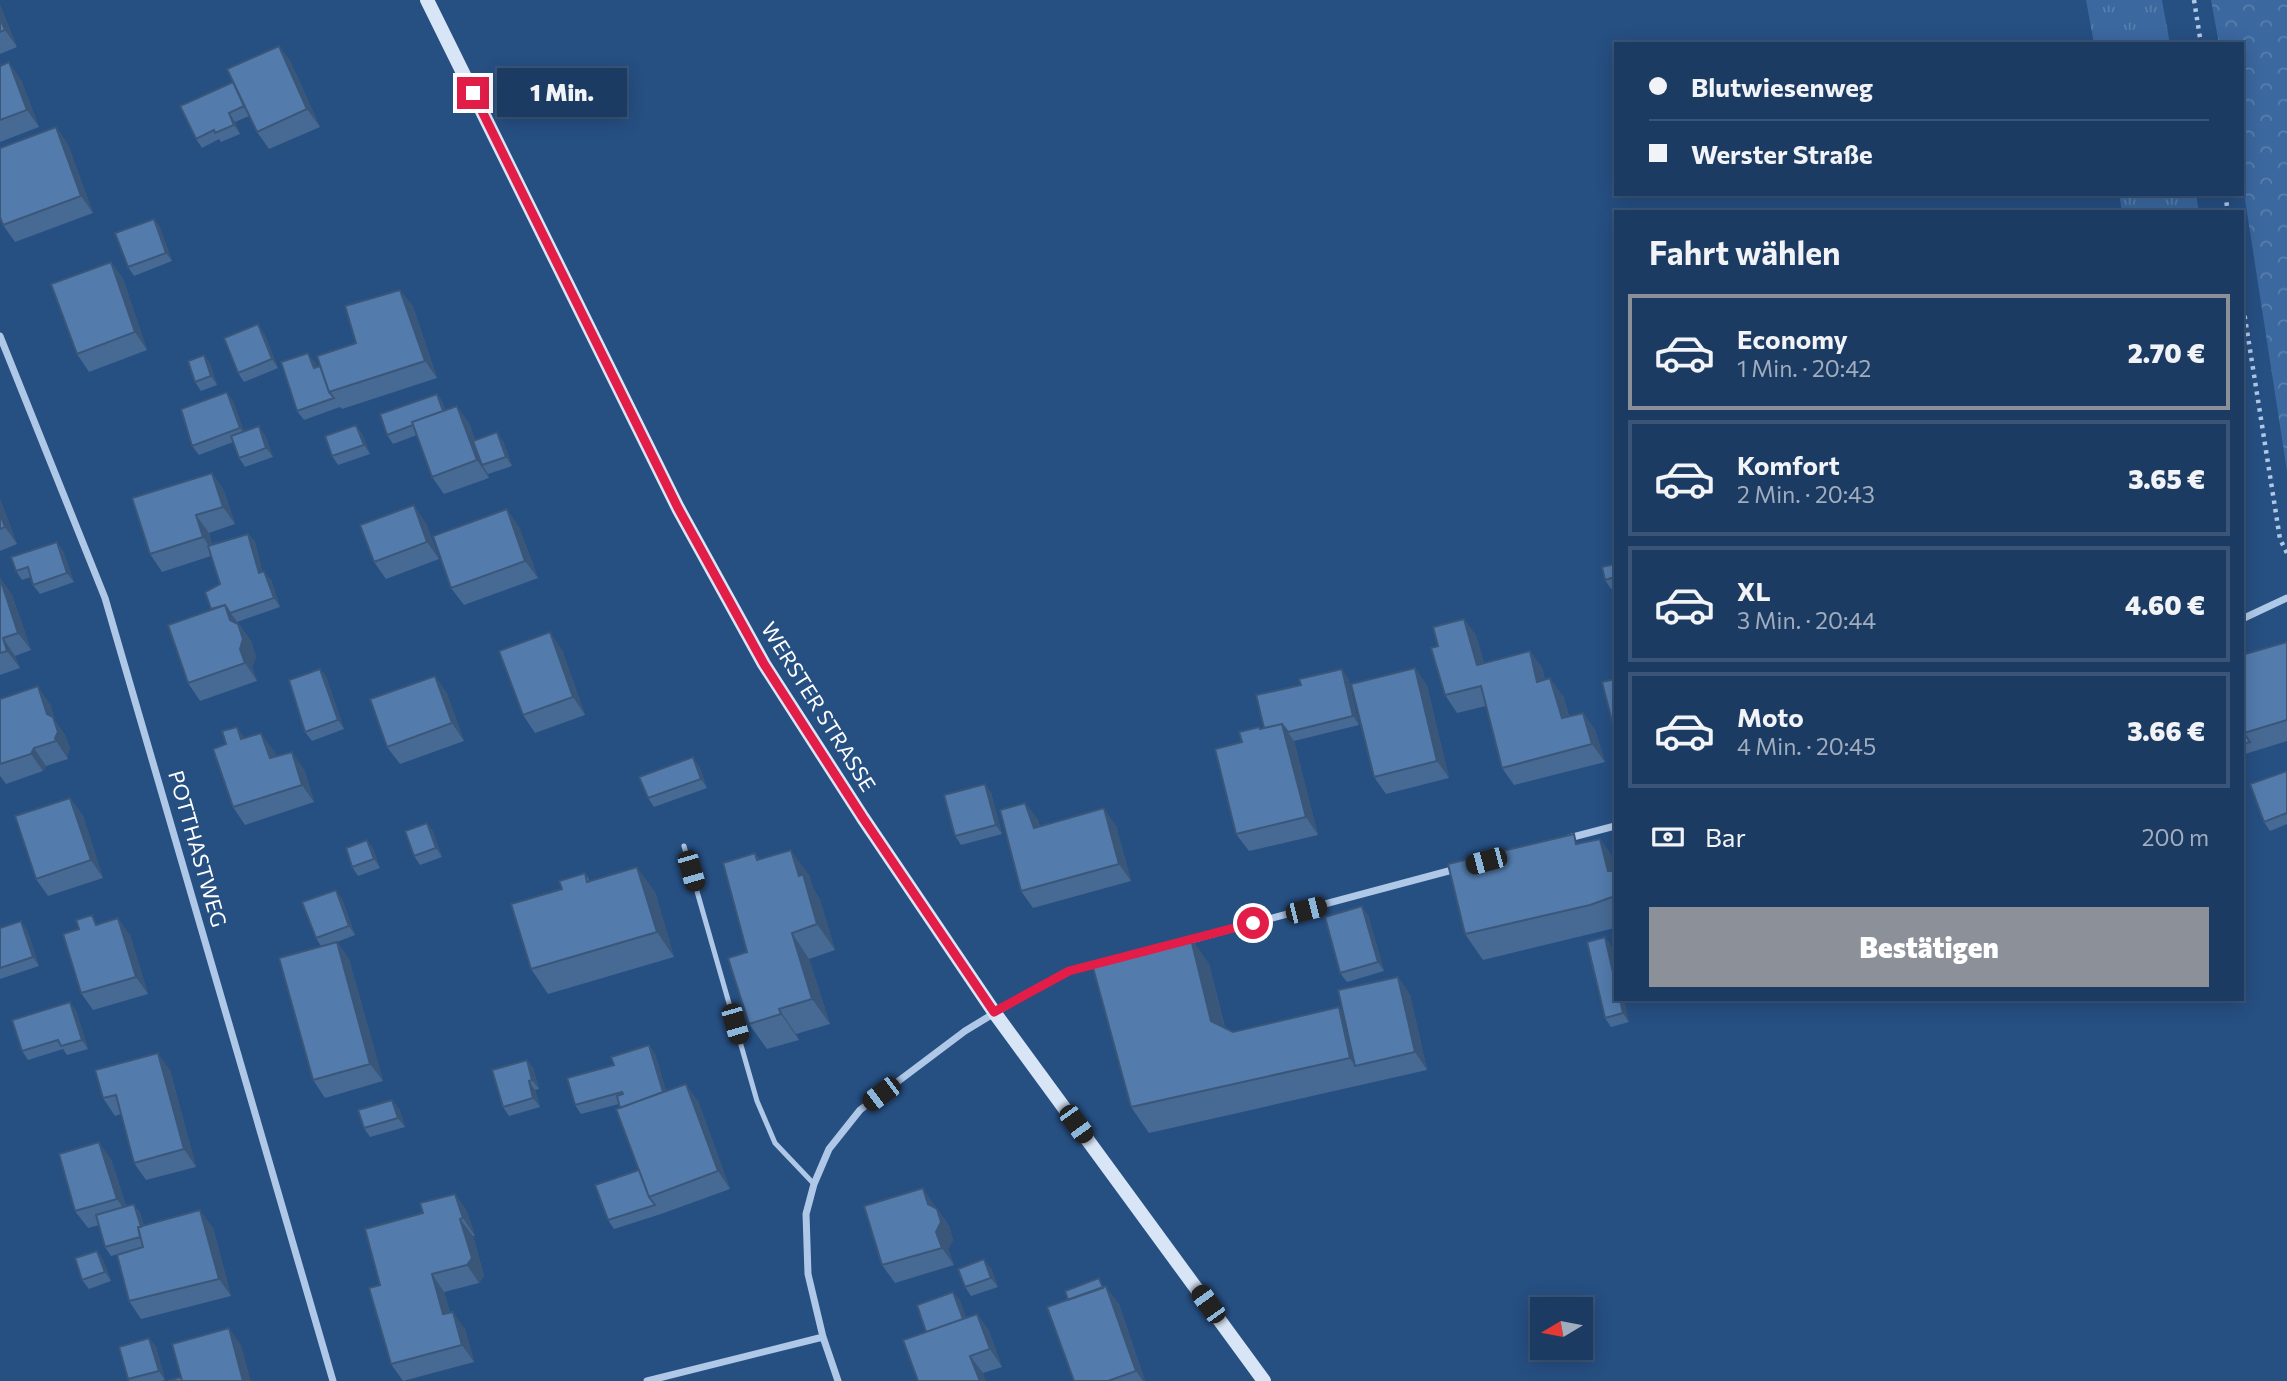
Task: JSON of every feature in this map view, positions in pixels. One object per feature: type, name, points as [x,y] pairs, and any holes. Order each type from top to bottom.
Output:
[{"type":"main road","name":"WERSTER STRASSE","points":[[427,0],[678,508],[764,664],[863,818],[994,1012],[1264,1381]]},
{"type":"street","name":"POTTHASTWEG","points":[[0,336],[105,598],[334,1381]]},
{"type":"street","points":[[2244,618],[2287,598]]},
{"type":"street","points":[[1561,841],[1614,826]]},
{"type":"street","points":[[1174,944],[1467,866]]},
{"type":"street","points":[[838,1381],[823,1337],[808,1274],[806,1214],[814,1184],[829,1149],[860,1110],[965,1031],[1069,971],[1109,961]]},
{"type":"street","points":[[647,1381],[823,1337]]},
{"type":"lane","points":[[684,846],[757,1101],[775,1143],[814,1184]]},
{"type":"path","points":[[2194,0],[2201,42]]},
{"type":"path","points":[[2244,312],[2280,539],[2287,553]]},
{"type":"green space","points":[[2086,0],[2162,0],[2170,42],[2094,42]]},
{"type":"green space","points":[[2211,0],[2287,0],[2287,471],[2244,193],[2244,42],[2219,42]]},
{"type":"green space","points":[[2119,196],[2196,196],[2199,210],[2122,210]]},
{"type":"building","points":[[0,18],[5,30],[0,32]]},
{"type":"building","points":[[279,46],[307,109],[257,132],[227,69]]},
{"type":"building","points":[[9,62],[27,110],[0,120],[0,66]]},
{"type":"building","points":[[233,82],[244,106],[229,113],[234,125],[215,133],[214,130],[196,139],[180,106]]},
{"type":"building","points":[[56,127],[81,196],[3,225],[0,217],[0,148]]},
{"type":"building","points":[[154,219],[166,253],[128,267],[115,233]]},
{"type":"building","points":[[111,262],[135,332],[77,354],[51,284]]},
{"type":"building","points":[[400,290],[425,361],[329,392],[317,356],[356,343],[345,306]]},
{"type":"building","points":[[258,324],[272,359],[238,373],[224,338]]},
{"type":"building","points":[[308,353],[314,368],[320,366],[329,392],[334,398],[297,411],[281,362]]},
{"type":"building","points":[[204,355],[211,376],[195,382],[188,361]]},
{"type":"building","points":[[227,392],[240,428],[192,446],[181,409]]},
{"type":"building","points":[[437,394],[443,411],[412,422],[413,425],[387,435],[380,414]]},
{"type":"building","points":[[457,406],[477,460],[432,477],[412,422]]},
{"type":"building","points":[[356,425],[364,445],[332,456],[325,436]]},
{"type":"building","points":[[259,426],[266,448],[239,458],[231,436]]},
{"type":"building","points":[[497,432],[506,457],[482,465],[473,441]]},
{"type":"building","points":[[212,473],[223,507],[196,515],[203,537],[150,554],[132,498]]},
{"type":"building","points":[[414,505],[427,542],[374,562],[360,525]]},
{"type":"building","points":[[507,509],[525,561],[451,588],[433,536]]},
{"type":"building","points":[[0,514],[5,527],[0,529]]},
{"type":"building","points":[[248,534],[259,573],[264,571],[274,598],[230,613],[225,605],[211,609],[205,592],[220,584],[208,546]]},
{"type":"building","points":[[57,542],[67,573],[33,585],[28,567],[16,571],[11,557]]},
{"type":"building","points":[[1614,564],[1614,577],[1605,580],[1602,567]]},
{"type":"building","points":[[0,578],[18,633],[3,638],[7,651],[0,653]]},
{"type":"building","points":[[225,605],[230,620],[238,624],[243,639],[240,649],[245,663],[188,683],[168,625]]},
{"type":"building","points":[[1464,619],[1477,665],[1530,651],[1537,682],[1550,678],[1562,718],[1583,713],[1592,744],[1502,768],[1481,686],[1445,695],[1431,648],[1438,646],[1433,627]]},
{"type":"building","points":[[550,632],[573,697],[523,715],[499,651]]},
{"type":"building","points":[[2287,642],[2287,720],[2244,733],[2244,654]]},
{"type":"building","points":[[1415,668],[1437,761],[1374,777],[1351,684]]},
{"type":"building","points":[[320,669],[338,720],[305,732],[289,680]]},
{"type":"building","points":[[1342,669],[1353,716],[1288,732],[1282,724],[1264,728],[1256,695],[1301,685],[1299,679]]},
{"type":"building","points":[[435,676],[452,723],[387,747],[370,699]]},
{"type":"building","points":[[1614,679],[1614,729],[1602,682]]},
{"type":"building","points":[[38,686],[47,714],[53,717],[58,732],[56,741],[34,748],[31,754],[0,764],[0,699]]},
{"type":"building","points":[[1282,724],[1306,817],[1236,834],[1215,749],[1242,742],[1239,732]]},
{"type":"building","points":[[237,727],[241,739],[261,733],[270,758],[292,752],[302,785],[233,807],[213,749],[226,744],[222,731]]},
{"type":"building","points":[[2244,733],[2250,742],[2244,744]]},
{"type":"building","points":[[693,757],[701,779],[648,798],[639,777]]},
{"type":"building","points":[[2287,771],[2287,813],[2264,822],[2250,784]]},
{"type":"building","points":[[985,784],[996,825],[955,836],[944,795]]},
{"type":"building","points":[[70,798],[91,860],[36,879],[15,816]]},
{"type":"building","points":[[1025,803],[1034,828],[1104,808],[1119,864],[1021,891],[1000,810]]},
{"type":"building","points":[[427,823],[436,848],[414,856],[405,831]]},
{"type":"building","points":[[1574,834],[1576,844],[1600,839],[1608,871],[1614,871],[1614,896],[1590,905],[1465,934],[1448,864]]},
{"type":"building","points":[[367,840],[374,859],[352,867],[346,848]]},
{"type":"building","points":[[791,850],[799,876],[803,874],[817,924],[792,933],[812,999],[779,1009],[781,1014],[749,1024],[728,958],[747,952],[723,863],[755,853],[757,860]]},
{"type":"building","points":[[637,867],[657,932],[531,969],[511,904],[562,889],[559,881],[585,873],[587,882]]},
{"type":"building","points":[[336,890],[349,926],[316,938],[302,902]]},
{"type":"building","points":[[1362,906],[1378,962],[1340,973],[1325,917]]},
{"type":"building","points":[[92,915],[96,925],[118,918],[136,977],[81,993],[63,934],[79,929],[76,920]]},
{"type":"building","points":[[21,921],[33,957],[0,968],[0,928]]},
{"type":"building","points":[[1605,937],[1614,977],[1614,1001],[1620,1001],[1623,1013],[1605,1018],[1587,942]]},
{"type":"building","points":[[1191,939],[1211,1021],[1233,1032],[1339,1007],[1350,1058],[1131,1107],[1092,964]]},
{"type":"building","points":[[337,942],[370,1064],[313,1080],[279,958]]},
{"type":"building","points":[[1398,977],[1415,1052],[1355,1066],[1338,990]]},
{"type":"building","points":[[70,1002],[82,1040],[61,1046],[58,1040],[22,1051],[12,1020]]},
{"type":"building","points":[[649,1045],[663,1092],[620,1108],[617,1096],[623,1094],[622,1092],[575,1105],[567,1078],[614,1065],[611,1057]]},
{"type":"building","points":[[158,1053],[184,1149],[134,1163],[116,1095],[103,1098],[95,1070]]},
{"type":"building","points":[[527,1060],[533,1098],[503,1107],[492,1070]]},
{"type":"building","points":[[686,1084],[718,1171],[649,1197],[616,1109]]},
{"type":"building","points":[[392,1100],[398,1118],[364,1128],[358,1110]]},
{"type":"building","points":[[99,1142],[117,1199],[75,1211],[59,1154]]},
{"type":"building","points":[[639,1170],[649,1197],[655,1205],[608,1220],[595,1185]]},
{"type":"building","points":[[923,1188],[928,1204],[937,1209],[941,1222],[936,1232],[942,1248],[882,1265],[864,1206]]},
{"type":"building","points":[[455,1194],[472,1258],[467,1265],[432,1274],[443,1314],[453,1312],[462,1345],[391,1364],[369,1288],[380,1285],[365,1229],[423,1213],[420,1203]]},
{"type":"building","points":[[134,1204],[141,1227],[138,1227],[140,1237],[105,1247],[96,1215]]},
{"type":"building","points":[[200,1210],[219,1279],[129,1301],[117,1255],[143,1247],[138,1227]]},
{"type":"building","points":[[97,1251],[105,1272],[82,1280],[75,1258]]},
{"type":"building","points":[[984,1259],[991,1278],[965,1287],[958,1269]]},
{"type":"building","points":[[1099,1278],[1103,1288],[1068,1300],[1065,1291]]},
{"type":"building","points":[[1106,1286],[1136,1371],[1108,1381],[1074,1381],[1047,1307]]},
{"type":"building","points":[[953,1292],[963,1319],[926,1332],[917,1305]]},
{"type":"building","points":[[977,1314],[990,1349],[970,1356],[980,1381],[918,1381],[903,1340]]},
{"type":"building","points":[[229,1328],[243,1381],[182,1381],[172,1344]]},
{"type":"building","points":[[149,1338],[159,1371],[128,1379],[119,1347]]},
{"type":"route","points":[[473,93],[678,508],[764,664],[863,818],[994,1012],[1069,971],[1253,923]]}]
